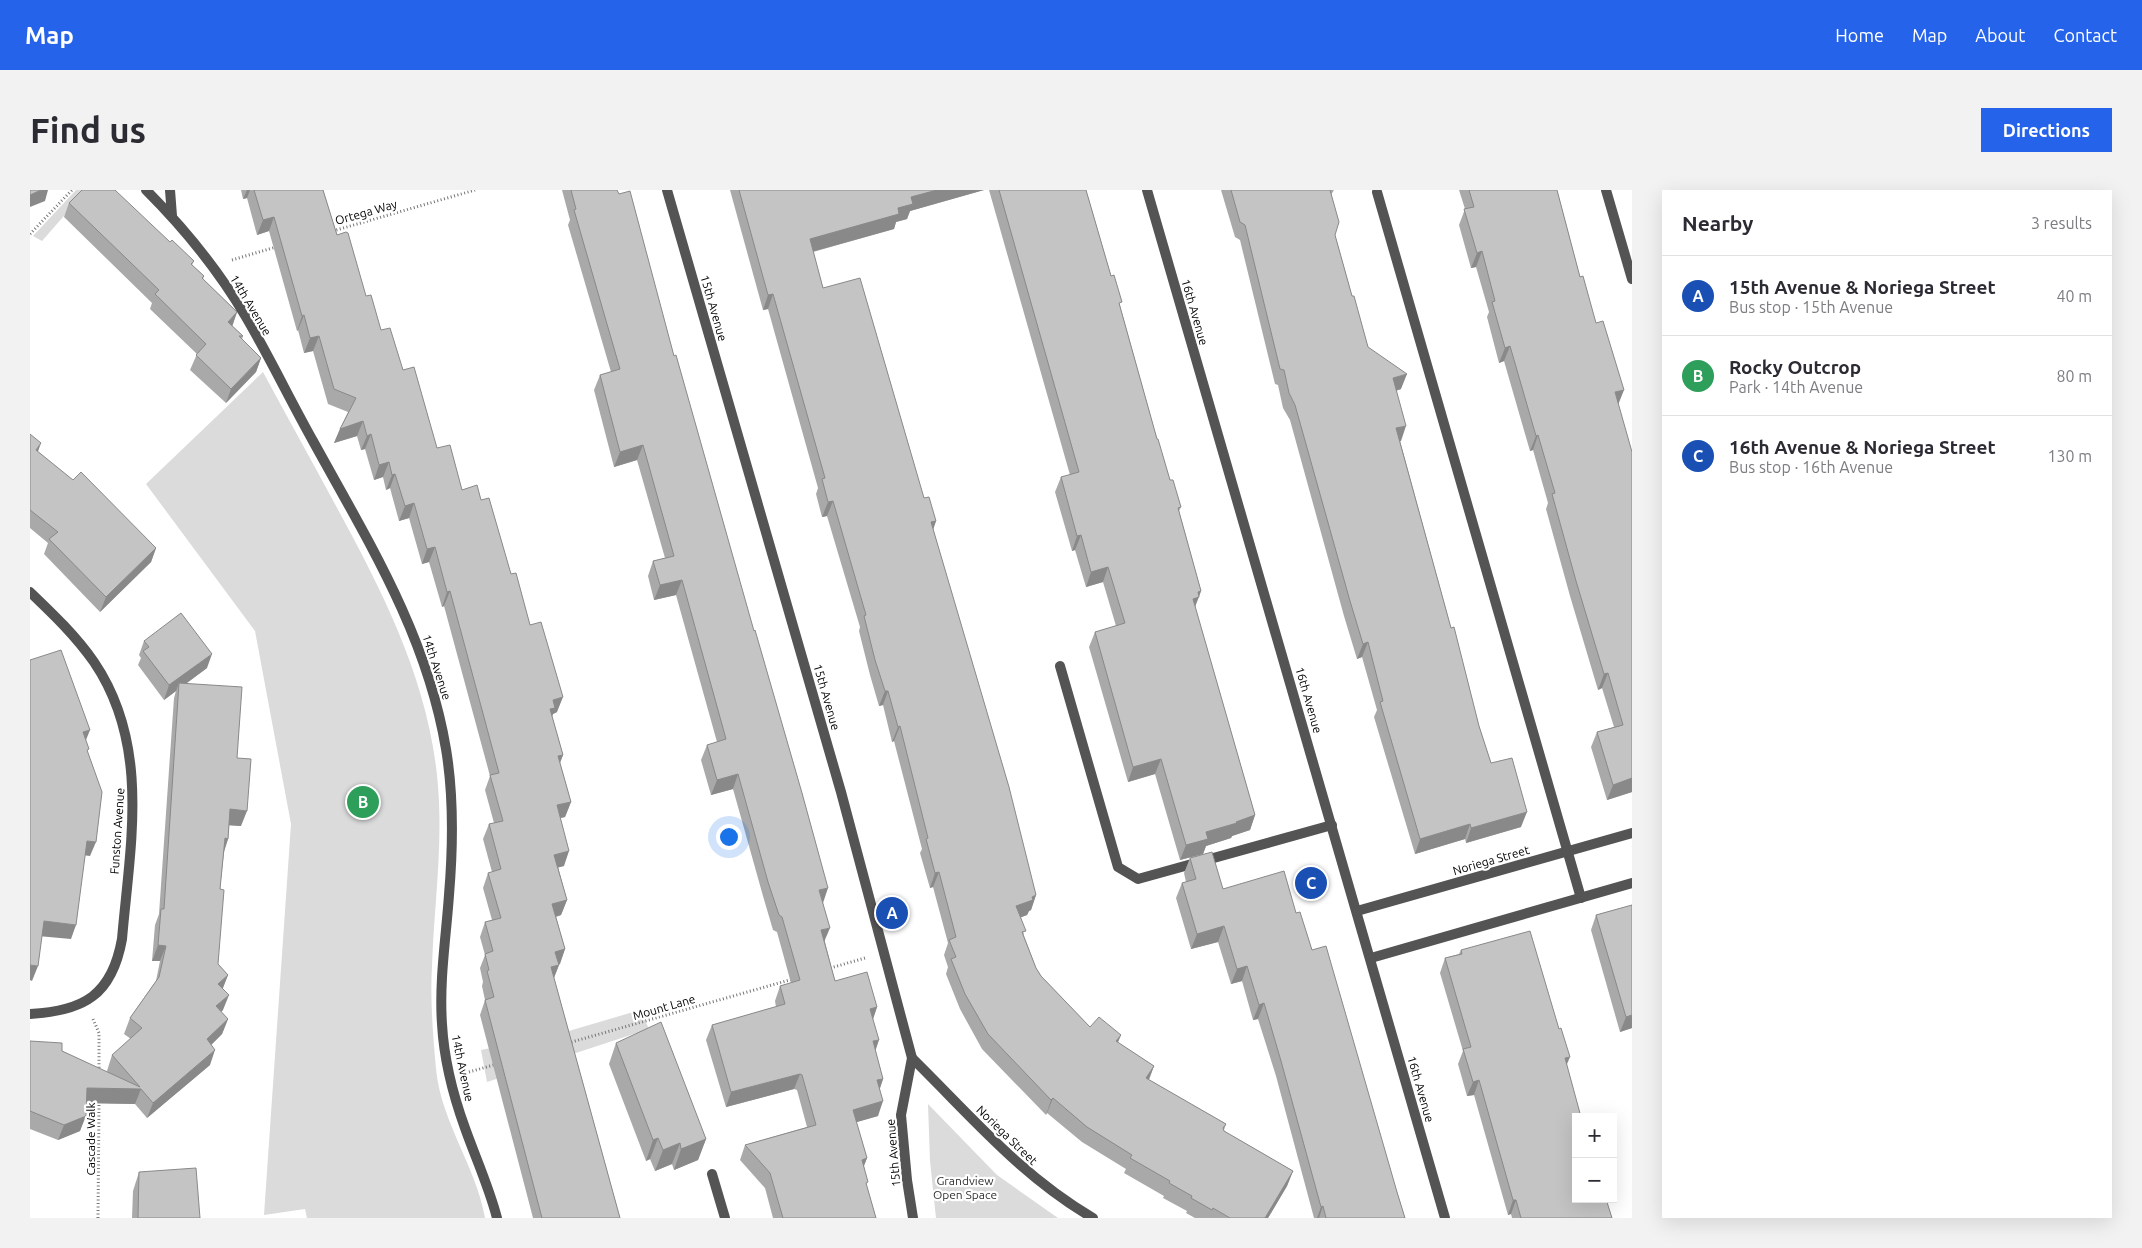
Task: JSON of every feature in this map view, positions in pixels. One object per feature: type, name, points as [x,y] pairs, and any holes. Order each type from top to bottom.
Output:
[{"type":"street","name":"14th Avenue","points":[[146,190],[172,216],[212,266],[246,316],[386,574],[408,621],[430,680],[446,751],[452,825],[450,885],[441,998],[442,1025],[450,1077],[466,1130],[490,1189],[497,1218]]},
{"type":"street","points":[[170,190],[172,216]]},
{"type":"street","name":"15th Avenue","points":[[667,190],[841,792],[912,1058],[901,1115],[907,1180],[913,1218]]},
{"type":"street","name":"16th Avenue","points":[[1147,190],[1445,1218]]},
{"type":"street","points":[[1606,190],[1632,279]]},
{"type":"street","points":[[1377,192],[1581,898]]},
{"type":"street","name":"Funston Avenue","points":[[30,592],[79,642],[107,684],[124,726],[132,771],[134,797],[119,956],[111,974],[100,990],[85,1003]]},
{"type":"street","points":[[1060,666],[1118,867],[1138,879],[1332,825]]},
{"type":"street","name":"Noriega Street","points":[[1357,911],[1632,832]]},
{"type":"street","points":[[1371,958],[1632,883]]},
{"type":"street","points":[[30,1014],[70,1009],[85,1003]]},
{"type":"street","name":"Noriega Street","points":[[912,1058],[1009,1156],[1052,1191],[1093,1218]]},
{"type":"street","points":[[712,1174],[725,1218]]},
{"type":"path","points":[[30,234],[72,190]]},
{"type":"path","name":"Ortega Way","points":[[326,233],[475,190]]},
{"type":"path","points":[[233,260],[279,247]]},
{"type":"path","points":[[826,969],[883,953]]},
{"type":"path","name":"Mount Lane","points":[[563,1045],[798,977]]},
{"type":"path","points":[[85,1003],[99,1032],[99,1081]]},
{"type":"path","points":[[450,1077],[506,1061]]},
{"type":"path","name":"Cascade Walk","points":[[98,1091],[98,1218]]},
{"type":"green space","points":[[76,190],[81,190],[84,193],[42,241],[33,236]]},
{"type":"green space","points":[[263,372],[354,539],[387,606],[415,676],[425,712],[433,748],[439,809],[439,854],[431,979],[436,1069],[444,1107],[474,1180],[485,1218],[307,1218],[305,1209],[264,1215],[291,824],[255,631],[146,484]]},
{"type":"green space","points":[[640,1010],[649,1029],[487,1082],[481,1050],[562,1033]]},
{"type":"green space","name":"Grandview Open Space","points":[[928,1104],[997,1175],[1058,1218],[936,1218],[930,1161]]},
{"type":"building","points":[[30,190],[41,190],[30,195]]},
{"type":"building","points":[[82,190],[115,190],[170,242],[172,240],[194,261],[191,264],[204,276],[202,278],[237,312],[228,322],[243,336],[239,336],[261,358],[231,389],[196,355],[206,344],[155,294],[159,290],[69,203]]},
{"type":"building","points":[[254,190],[323,190],[337,235],[348,233],[366,296],[371,295],[381,330],[390,328],[403,370],[414,367],[437,448],[450,445],[462,490],[477,485],[481,500],[489,498],[511,574],[516,573],[530,625],[541,622],[563,697],[553,700],[555,708],[550,709],[563,755],[558,756],[571,802],[557,805],[569,851],[554,855],[567,900],[552,904],[565,949],[555,952],[559,965],[551,967],[620,1218],[542,1218],[485,1000],[494,997],[487,971],[489,970],[485,954],[493,951],[485,922],[501,918],[488,873],[501,869],[489,824],[503,821],[490,775],[499,773],[450,591],[447,592],[435,547],[427,549],[414,503],[405,506],[395,474],[392,475],[389,462],[379,465],[371,434],[367,436],[363,421],[340,429],[356,398],[334,389],[319,336],[310,338],[304,315],[302,316],[274,217],[263,220]]},
{"type":"building","points":[[571,190],[617,190],[619,194],[630,191],[674,356],[676,355],[828,888],[819,890],[830,928],[821,930],[835,981],[867,972],[877,1007],[870,1009],[879,1040],[873,1041],[883,1079],[877,1080],[883,1101],[853,1110],[867,1158],[862,1160],[868,1182],[866,1183],[876,1218],[783,1218],[770,1173],[745,1145],[816,1125],[802,1075],[800,1074],[731,1092],[712,1025],[785,1004],[780,986],[800,980],[782,917],[779,915],[768,882],[738,774],[717,780],[707,745],[726,739],[682,580],[660,585],[653,561],[674,556],[643,445],[620,452],[600,375],[620,369],[574,210],[576,209]]},
{"type":"building","points":[[739,190],[937,190],[911,197],[913,204],[898,208],[899,214],[810,239],[823,288],[860,278],[924,498],[929,497],[936,521],[931,522],[1009,787],[1036,895],[1032,897],[1033,900],[1016,906],[1026,931],[1022,932],[1041,976],[1090,1027],[1099,1017],[1121,1035],[1116,1041],[1154,1066],[1146,1078],[1226,1124],[1223,1128],[1224,1131],[1293,1171],[1265,1218],[1230,1218],[1213,1208],[1212,1210],[1169,1183],[1170,1181],[1130,1158],[1132,1155],[1087,1127],[1053,1098],[1051,1100],[988,1034],[965,994],[951,959],[956,957],[949,940],[956,937],[939,872],[935,873],[900,726],[898,727],[888,691],[885,691],[875,660],[864,616],[866,615],[833,501],[828,502],[822,479],[825,478],[773,294],[768,295]]},
{"type":"building","points":[[999,190],[1086,190],[1111,276],[1114,275],[1122,302],[1119,303],[1157,439],[1181,507],[1178,508],[1201,591],[1198,592],[1199,597],[1193,599],[1255,815],[1237,823],[1206,832],[1208,839],[1186,845],[1161,759],[1133,767],[1095,632],[1125,623],[1108,567],[1091,572],[1081,535],[1077,536],[1061,477],[1079,472]]},
{"type":"building","points":[[1231,190],[1330,190],[1339,222],[1335,235],[1368,347],[1407,374],[1393,378],[1406,426],[1396,428],[1451,628],[1454,627],[1479,726],[1491,763],[1512,758],[1527,812],[1471,828],[1470,824],[1420,839],[1380,702],[1383,701],[1368,642],[1363,644],[1295,405],[1289,393],[1284,370],[1280,369],[1245,225],[1240,222]]},
{"type":"building","points":[[1469,190],[1557,190],[1580,277],[1583,276],[1596,323],[1603,321],[1624,390],[1615,392],[1632,452],[1632,778],[1613,785],[1597,732],[1623,725],[1608,673],[1604,674],[1576,581],[1552,494],[1555,493],[1538,435],[1536,436],[1510,346],[1505,348],[1492,302],[1495,301],[1482,251],[1477,253],[1464,209],[1474,207]]},
{"type":"building","points":[[30,434],[41,443],[36,450],[73,480],[81,472],[156,548],[106,597],[49,539],[58,532],[30,510]]},
{"type":"building","points":[[181,613],[212,654],[169,685],[143,651],[149,647],[144,641]]},
{"type":"building","points":[[61,650],[90,730],[83,732],[89,749],[87,750],[102,792],[96,842],[87,841],[76,925],[44,921],[38,966],[30,965],[30,660]]},
{"type":"building","points":[[179,683],[242,687],[237,758],[251,759],[247,811],[230,809],[228,839],[225,838],[220,889],[224,890],[218,964],[228,975],[218,984],[229,995],[216,1006],[228,1019],[207,1039],[215,1050],[153,1103],[141,1089],[87,1088],[86,1116],[64,1125],[30,1111],[30,1041],[62,1043],[62,1051],[140,1087],[112,1055],[142,1028],[130,1018],[159,977],[166,946],[158,945],[161,909],[164,909]]},
{"type":"building","points":[[1212,852],[1223,889],[1284,871],[1296,913],[1300,912],[1312,950],[1326,946],[1405,1218],[1326,1218],[1323,1206],[1321,1207],[1264,1003],[1259,1005],[1247,966],[1237,969],[1224,926],[1197,934],[1182,883],[1196,879],[1190,858]]},
{"type":"building","points":[[1632,905],[1632,1015],[1626,1017],[1596,915]]},
{"type":"building","points":[[1530,931],[1559,1029],[1561,1028],[1570,1057],[1565,1058],[1580,1113],[1572,1113],[1572,1203],[1607,1203],[1612,1218],[1521,1218],[1516,1200],[1513,1200],[1479,1080],[1473,1082],[1463,1049],[1471,1047],[1445,958],[1462,954],[1461,950]]},
{"type":"building","points":[[661,1022],[706,1139],[681,1149],[680,1143],[663,1150],[658,1138],[653,1140],[616,1043]]},
{"type":"building","points":[[196,1168],[200,1218],[138,1218],[139,1172]]},
{"type":"place","name":"Rocky Outcrop","points":[[363,802]]},
{"type":"place","name":"16th Avenue & Noriega Street","points":[[1311,883]]},
{"type":"place","name":"15th Avenue & Noriega Street","points":[[892,913]]}]
